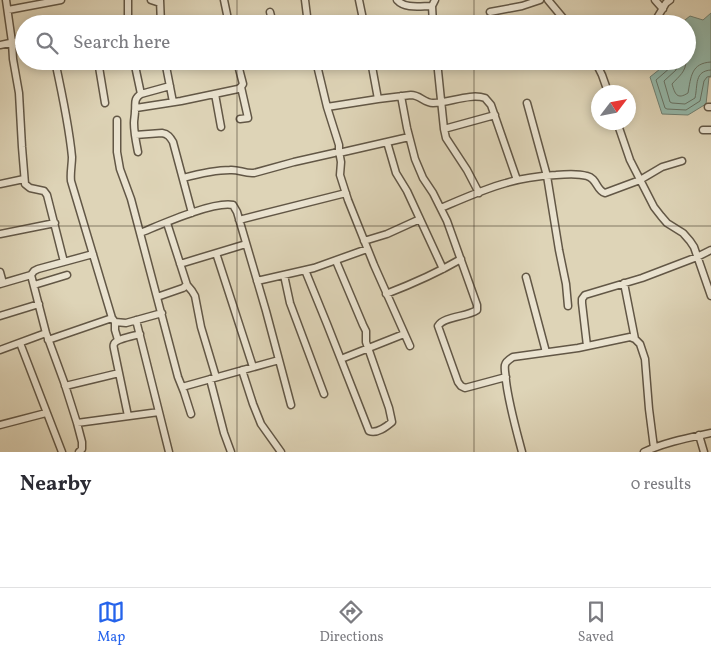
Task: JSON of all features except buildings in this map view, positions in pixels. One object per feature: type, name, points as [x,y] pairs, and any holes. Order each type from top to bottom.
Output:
[{"type":"street","points":[[6,0],[19,92],[24,179],[27,186],[44,191],[47,195],[64,262]]},
{"type":"street","points":[[8,10],[61,0]]},
{"type":"street","points":[[128,0],[128,15]]},
{"type":"street","points":[[151,0],[160,1],[161,15]]},
{"type":"street","points":[[224,0],[227,15]]},
{"type":"street","points":[[305,0],[307,15]]},
{"type":"street","points":[[360,0],[362,15]]},
{"type":"street","points":[[397,0],[404,5],[433,3]]},
{"type":"street","points":[[490,12],[522,6],[540,0]]},
{"type":"street","points":[[548,0],[560,15]]},
{"type":"street","points":[[654,0],[663,9]]},
{"type":"street","points":[[659,15],[670,0]]},
{"type":"street","points":[[0,45],[15,42]]},
{"type":"street","points":[[57,70],[72,160],[70,180],[114,320],[118,340]]},
{"type":"street","points":[[100,70],[105,103]]},
{"type":"street","points":[[136,70],[141,94]]},
{"type":"street","points":[[167,70],[172,102]]},
{"type":"street","points":[[239,70],[248,118],[240,120]]},
{"type":"street","points":[[318,70],[327,108],[339,145],[340,175],[364,241],[410,346]]},
{"type":"street","points":[[373,70],[378,99]]},
{"type":"street","points":[[438,70],[440,102],[446,138],[479,193]]},
{"type":"street","points":[[600,70],[606,85]]},
{"type":"street","points":[[138,152],[135,135],[135,100],[141,94],[170,86]]},
{"type":"street","points":[[136,108],[233,91],[241,87]]},
{"type":"street","points":[[215,94],[221,127]]},
{"type":"street","points":[[327,108],[415,95],[428,103],[482,97],[489,101],[517,180]]},
{"type":"street","points":[[401,96],[415,159],[423,178],[441,208],[477,305],[477,310],[472,313],[440,323],[438,326],[454,373],[461,386],[465,388],[506,377]]},
{"type":"street","points":[[528,103],[547,176],[566,284],[568,306]]},
{"type":"street","points":[[444,129],[495,116]]},
{"type":"street","points":[[117,120],[117,152],[120,169],[131,199],[178,377],[191,414]]},
{"type":"street","points":[[620,130],[630,160],[654,207],[667,223],[683,233],[690,241],[711,296]]},
{"type":"street","points":[[703,130],[711,130]]},
{"type":"street","points":[[135,135],[162,133],[170,137],[192,213]]},
{"type":"street","points":[[183,178],[209,171],[229,170],[254,173],[294,162],[409,137]]},
{"type":"street","points":[[387,142],[396,173],[407,191],[443,269]]},
{"type":"street","points":[[441,208],[504,183],[547,176],[577,174],[586,176],[592,178],[600,190],[606,193],[640,180],[662,167],[682,161]]},
{"type":"street","points":[[0,184],[24,179]]},
{"type":"street","points":[[239,220],[346,193]]},
{"type":"street","points":[[140,233],[192,213],[229,204],[233,205],[257,281],[291,405]]},
{"type":"street","points":[[364,241],[387,234],[420,220]]},
{"type":"street","points":[[0,234],[54,223]]},
{"type":"street","points":[[167,223],[187,285],[194,296],[224,433],[231,452]]},
{"type":"street","points":[[180,264],[246,244]]},
{"type":"street","points":[[257,281],[305,270],[368,249]]},
{"type":"street","points":[[587,346],[582,299],[585,296],[656,273],[711,250]]},
{"type":"street","points":[[216,253],[252,367]]},
{"type":"street","points":[[79,452],[82,449],[82,442],[77,423],[48,340],[32,276],[34,271],[38,269],[93,254]]},
{"type":"street","points":[[386,294],[416,282],[461,259]]},
{"type":"street","points":[[305,270],[369,432],[372,433],[388,426],[392,419],[366,342],[366,331],[336,261]]},
{"type":"street","points":[[0,272],[1,284],[32,276]]},
{"type":"street","points":[[34,285],[67,275]]},
{"type":"street","points":[[284,275],[290,303],[324,394]]},
{"type":"street","points":[[526,277],[546,352]]},
{"type":"street","points":[[624,283],[635,339]]},
{"type":"street","points":[[157,296],[180,290],[187,285]]},
{"type":"street","points":[[0,316],[38,304]]},
{"type":"street","points":[[48,340],[114,320],[126,323],[162,313]]},
{"type":"street","points":[[136,320],[169,452]]},
{"type":"street","points":[[0,350],[46,333]]},
{"type":"street","points":[[128,416],[118,373],[114,344],[118,340],[140,334]]},
{"type":"street","points":[[341,359],[404,334]]},
{"type":"street","points":[[522,452],[511,409],[506,377],[505,364],[508,360],[513,357],[587,346],[630,337],[640,344],[644,359],[654,448]]},
{"type":"street","points":[[20,342],[62,452]]},
{"type":"street","points":[[182,387],[279,360]]},
{"type":"street","points":[[242,370],[258,418],[280,452]]},
{"type":"street","points":[[65,386],[118,373]]},
{"type":"street","points":[[77,423],[159,412]]},
{"type":"street","points":[[0,425],[46,413]]},
{"type":"street","points":[[644,452],[680,439],[711,433]]},
{"type":"street","points":[[699,435],[704,452]]},
{"type":"water","points":[[711,13],[711,77],[709,77],[706,104],[688,115],[662,114],[650,77],[659,70],[696,70],[696,18],[703,20]]}]
